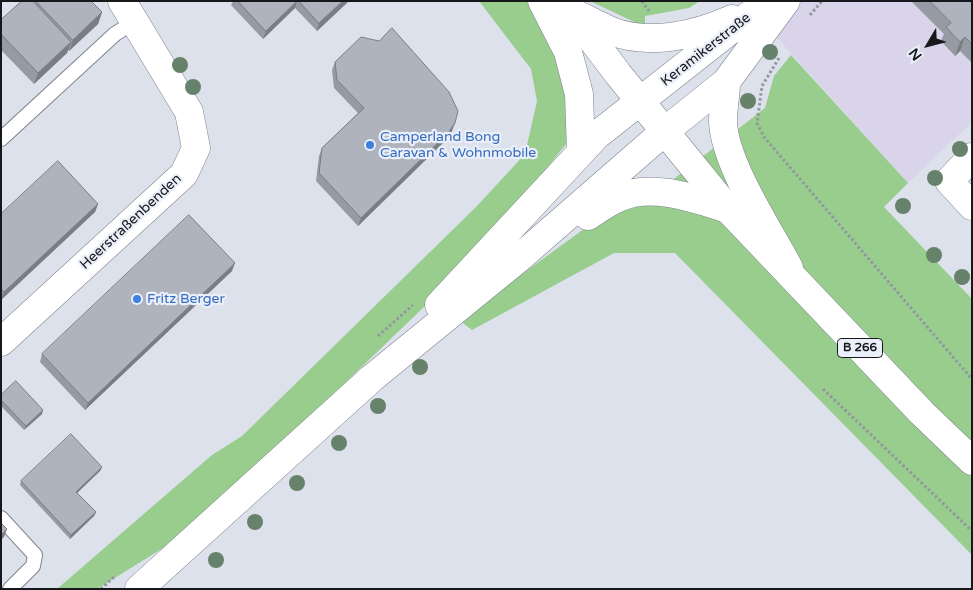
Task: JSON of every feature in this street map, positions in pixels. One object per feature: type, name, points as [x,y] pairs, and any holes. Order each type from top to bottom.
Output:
[{"type":"main road","points":[[542,1],[568,52],[579,94],[581,151]]},
{"type":"main road","points":[[568,7],[613,32],[650,39],[705,31],[773,3]]},
{"type":"main road","name":"Keramikerstraße","points":[[372,378],[597,135],[773,3]]},
{"type":"main road","name":"Keramikerstraße","points":[[518,259],[665,131],[726,82],[773,3]]},
{"type":"main road","name":"B 266","points":[[568,7],[728,209],[972,462]]},
{"type":"main road","name":"Heerstraßenbenden","points":[[1,342],[184,174],[196,148],[189,112],[128,11]]},
{"type":"main road","points":[[726,82],[723,122],[731,155],[746,188],[798,283]]},
{"type":"main road","points":[[972,157],[949,181],[972,206]]},
{"type":"main road","points":[[131,579],[518,259],[619,197],[650,191],[684,195],[728,209]]},
{"type":"lane","points":[[1,139],[115,34],[128,11]]},
{"type":"lane","points":[[1,518],[35,555],[33,566],[10,589]]},
{"type":"path","points":[[808,17],[822,1]]},
{"type":"path","points":[[782,52],[762,86],[757,123],[764,137],[972,379]]},
{"type":"path","points":[[378,337],[414,303]]},
{"type":"path","points":[[823,389],[972,531]]},
{"type":"path","points":[[101,589],[131,579]]},
{"type":"shaded area","points":[[744,1],[972,1],[972,122],[908,183]]},
{"type":"green space","points":[[479,1],[528,1],[565,68],[572,102],[566,144],[479,254],[192,530],[97,589],[57,589],[212,455],[242,436],[477,206],[525,154],[537,101],[531,69]]},
{"type":"green space","points":[[590,1],[700,1],[689,8],[645,16],[645,27]]},
{"type":"green space","points":[[791,55],[908,183],[884,207],[972,299],[972,555],[675,253],[614,253],[472,330],[459,320],[599,218],[639,206],[765,108],[774,76]]},
{"type":"building","points":[[22,1],[33,1],[71,42],[38,73],[1,34],[1,20]]},
{"type":"building","points":[[36,1],[91,1],[102,12],[73,40]]},
{"type":"building","points":[[238,1],[297,1],[266,31]]},
{"type":"building","points":[[299,1],[343,1],[319,23]]},
{"type":"building","points":[[930,1],[972,1],[972,44],[965,37],[960,42],[946,27],[951,23]]},
{"type":"building","points":[[392,28],[449,92],[458,111],[455,123],[448,133],[361,218],[319,173],[322,148],[364,108],[337,80],[335,62],[361,37],[379,41]]},
{"type":"building","points":[[58,161],[98,204],[4,292],[1,289],[1,214]]},
{"type":"building","points":[[189,215],[235,263],[88,403],[42,354]]},
{"type":"building","points":[[16,381],[43,410],[26,426],[1,400],[1,395]]},
{"type":"building","points":[[71,434],[102,467],[76,492],[96,512],[71,535],[21,481]]},
{"type":"building","points":[[1,523],[7,529],[1,535]]},
{"type":"place","name":"Camperland Bong Caravan & Wohnmobile","points":[[370,145]]},
{"type":"place","name":"Fritz Berger","points":[[137,299]]}]
